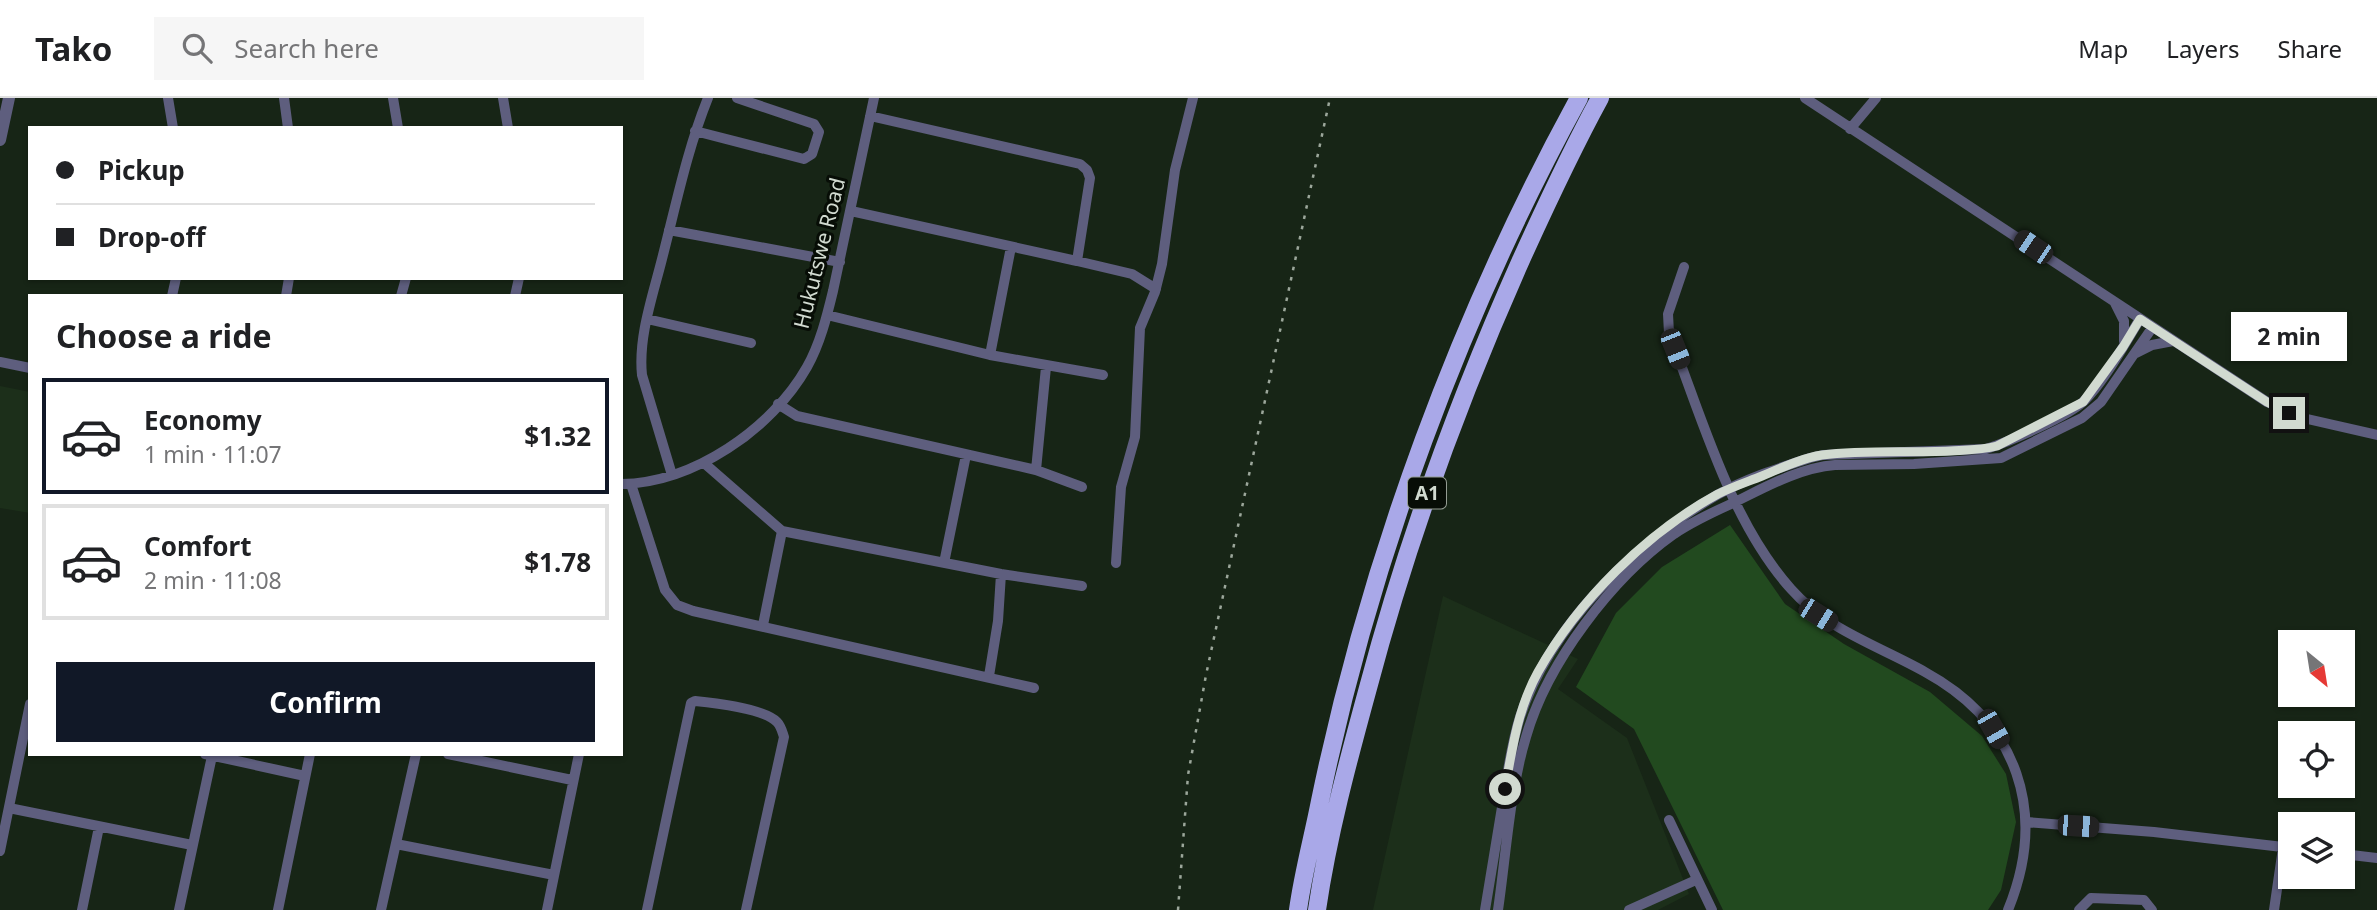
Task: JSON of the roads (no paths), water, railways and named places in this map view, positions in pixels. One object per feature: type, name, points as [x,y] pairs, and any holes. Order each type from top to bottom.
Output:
[{"type":"highway","name":"A1","points":[[1298,910],[1341,706],[1400,510],[1481,299],[1578,98]]},
{"type":"highway","name":"A1","points":[[1317,910],[1342,783],[1415,526],[1450,428],[1491,327],[1579,136],[1600,98]]},
{"type":"street","points":[[0,140],[9,98]]},
{"type":"street","points":[[168,98],[173,126]]},
{"type":"street","points":[[284,98],[288,126]]},
{"type":"street","points":[[393,98],[398,126]]},
{"type":"street","points":[[503,98],[508,126]]},
{"type":"street","points":[[672,475],[642,375],[647,319],[695,131],[708,98]]},
{"type":"street","points":[[695,131],[804,159],[812,154],[819,132],[814,124],[737,98]]},
{"type":"street","name":"Hukutswe Road","points":[[626,484],[672,475],[704,463],[748,433],[778,404],[806,368],[827,315],[874,98]]},
{"type":"street","points":[[1116,563],[1121,487],[1135,437],[1140,328],[1163,264],[1175,170],[1193,98]]},
{"type":"street","points":[[1805,98],[2267,402],[2289,413],[2377,435]]},
{"type":"street","points":[[1850,129],[1876,98]]},
{"type":"street","points":[[870,116],[1080,164],[1087,170],[1090,178],[1077,261]]},
{"type":"street","points":[[851,211],[1132,274],[1156,289]]},
{"type":"street","points":[[669,230],[840,262]]},
{"type":"street","points":[[990,355],[1011,247]]},
{"type":"street","points":[[1684,267],[1668,314],[1669,333],[1734,502],[1767,559],[1802,601],[1841,629],[1954,689],[1979,710],[2014,765],[2026,822],[2024,860],[2009,910]]},
{"type":"street","points":[[2114,302],[2124,321],[2123,347]]},
{"type":"street","points":[[827,315],[990,355],[1103,375]]},
{"type":"street","points":[[647,319],[751,343]]},
{"type":"street","points":[[1485,910],[1513,742],[1528,695],[1538,673],[1574,621],[1629,558],[1662,531],[1729,489],[1823,455],[1930,452],[1997,446],[2083,402],[2140,319]]},
{"type":"street","points":[[1498,910],[1520,756],[1547,682],[1575,639],[1622,581],[1673,535],[1769,485],[1823,466],[1991,460],[2008,455],[2092,411],[2152,328]]},
{"type":"street","points":[[2131,357],[2147,346],[2172,341]]},
{"type":"street","points":[[0,362],[28,368]]},
{"type":"street","points":[[1035,470],[1046,367]]},
{"type":"street","points":[[778,404],[797,416],[1035,470],[1082,487]]},
{"type":"street","points":[[944,563],[966,455]]},
{"type":"street","points":[[704,463],[782,531],[1001,574],[1082,586]]},
{"type":"street","points":[[626,484],[665,590],[677,605],[693,611],[1034,688]]},
{"type":"street","points":[[763,625],[782,531]]},
{"type":"street","points":[[989,676],[998,621],[1001,574]]},
{"type":"street","points":[[648,910],[691,704],[695,701],[756,712],[775,719],[784,737],[746,910]]},
{"type":"street","points":[[0,851],[28,722]]},
{"type":"street","points":[[179,910],[208,756]]},
{"type":"street","points":[[213,756],[305,775]]},
{"type":"street","points":[[278,910],[310,756]]},
{"type":"street","points":[[381,910],[416,756]]},
{"type":"street","points":[[458,756],[572,780]]},
{"type":"street","points":[[547,910],[578,756]]},
{"type":"street","points":[[9,808],[192,845]]},
{"type":"street","points":[[1669,820],[1712,910]]},
{"type":"street","points":[[2026,822],[2154,832],[2278,847]]},
{"type":"street","points":[[82,910],[99,827]]},
{"type":"street","points":[[396,844],[554,875]]},
{"type":"street","points":[[2355,855],[2377,858]]},
{"type":"street","points":[[1629,910],[1696,880]]},
{"type":"street","points":[[2274,910],[2278,889]]},
{"type":"street","points":[[2079,910],[2091,898],[2144,900],[2152,910]]},
{"type":"railway","points":[[1178,910],[1188,775],[1206,675],[1330,98]]}]
